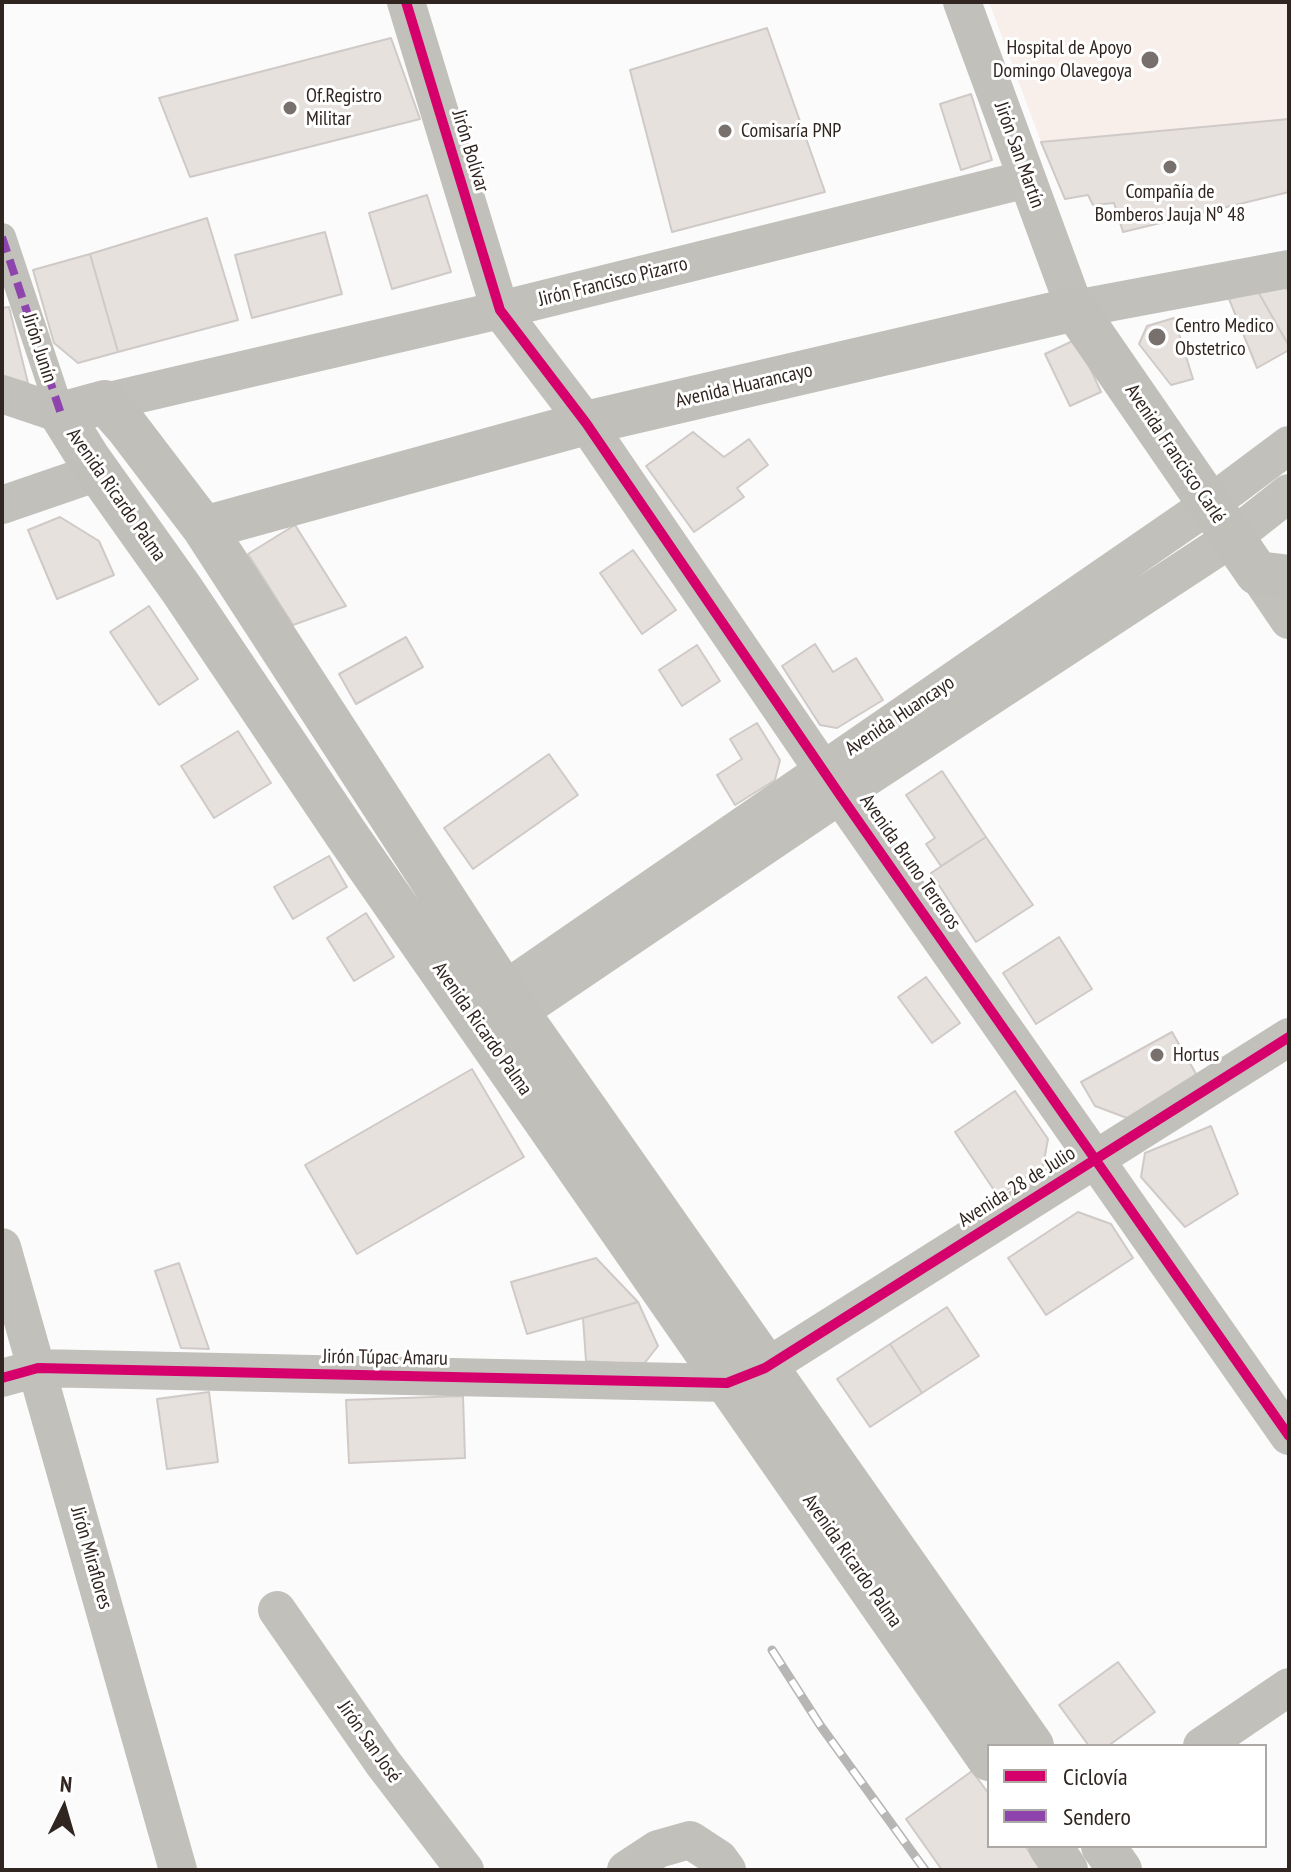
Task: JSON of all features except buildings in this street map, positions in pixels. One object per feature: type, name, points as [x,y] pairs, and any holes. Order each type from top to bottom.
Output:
[{"type":"main road","name":"Avenida Huarancayo","points":[[204,528],[586,423],[1075,309]]},
{"type":"main road","name":"Avenida Francisco Carlé","points":[[1075,309],[1247,548]]},
{"type":"main road","name":"Avenida Ricardo Palma","points":[[495,1013],[204,528],[105,402],[61,414],[182,590],[495,1013],[746,1376],[987,1756]]},
{"type":"main road","name":"Avenida Ricardo Palma","points":[[746,1376],[1030,1744]]},
{"type":"main road","points":[[1104,1848],[1120,1870]]},
{"type":"street","name":"Jirón Bolívar","points":[[406,2],[500,310]]},
{"type":"street","name":"Jirón San Martín","points":[[962,2],[1075,309]]},
{"type":"street","name":"Jirón Francisco Pizarro","points":[[105,402],[500,310],[1027,179]]},
{"type":"street","name":"Jirón Junín","points":[[2,237],[61,414]]},
{"type":"street","name":"Avenida Huarancayo","points":[[1075,309],[1289,269]]},
{"type":"street","name":"Avenida Bruno Terreros","points":[[500,310],[586,423],[832,782],[1289,1436]]},
{"type":"street","points":[[2,394],[61,414]]},
{"type":"street","name":"Avenida Huancayo","points":[[1247,548],[1289,445]]},
{"type":"street","points":[[2,505],[98,472]]},
{"type":"street","name":"Avenida Huancayo","points":[[495,1013],[832,782],[1247,548],[1289,493]]},
{"type":"street","points":[[1247,548],[1289,620]]},
{"type":"street","name":"Avenida 28 de Julio","points":[[746,1376],[1289,1037]]},
{"type":"street","name":"Jirón Miraflores","points":[[2,1247],[178,1870]]},
{"type":"street","name":"Jirón Túpac Amaru","points":[[2,1378],[38,1368],[746,1376]]},
{"type":"street","name":"Jirón San José","points":[[277,1610],[383,1763],[465,1870]]},
{"type":"street","points":[[1205,1744],[1289,1687]]},
{"type":"street","points":[[626,1870],[658,1849],[690,1840],[719,1859],[727,1870]]},
{"type":"shaded area","name":"Hospital de Apoyo Domingo Olavegoya","points":[[989,2],[1289,2],[1289,119],[1041,142]]},
{"type":"railway","points":[[772,1650],[820,1725],[925,1870]]},
{"type":"marked path","points":[[2,237],[61,414]]},
{"type":"cycle path","points":[[406,2],[500,310],[586,423],[840,795],[1289,1436]]},
{"type":"cycle path","points":[[2,1378],[38,1368],[727,1383],[765,1368],[1289,1037]]},
{"type":"place","name":"Hospital de Apoyo Domingo Olavegoya","points":[[1150,60]]},
{"type":"place","name":"Of.Registro Militar","points":[[290,108]]},
{"type":"place","name":"Comisaría PNP","points":[[725,131]]},
{"type":"place","name":"Compañía de Bomberos Jauja Nº 48","points":[[1170,167]]},
{"type":"place","name":"Centro Medico Obstetrico","points":[[1157,337]]},
{"type":"place","name":"Hortus","points":[[1157,1055]]}]
